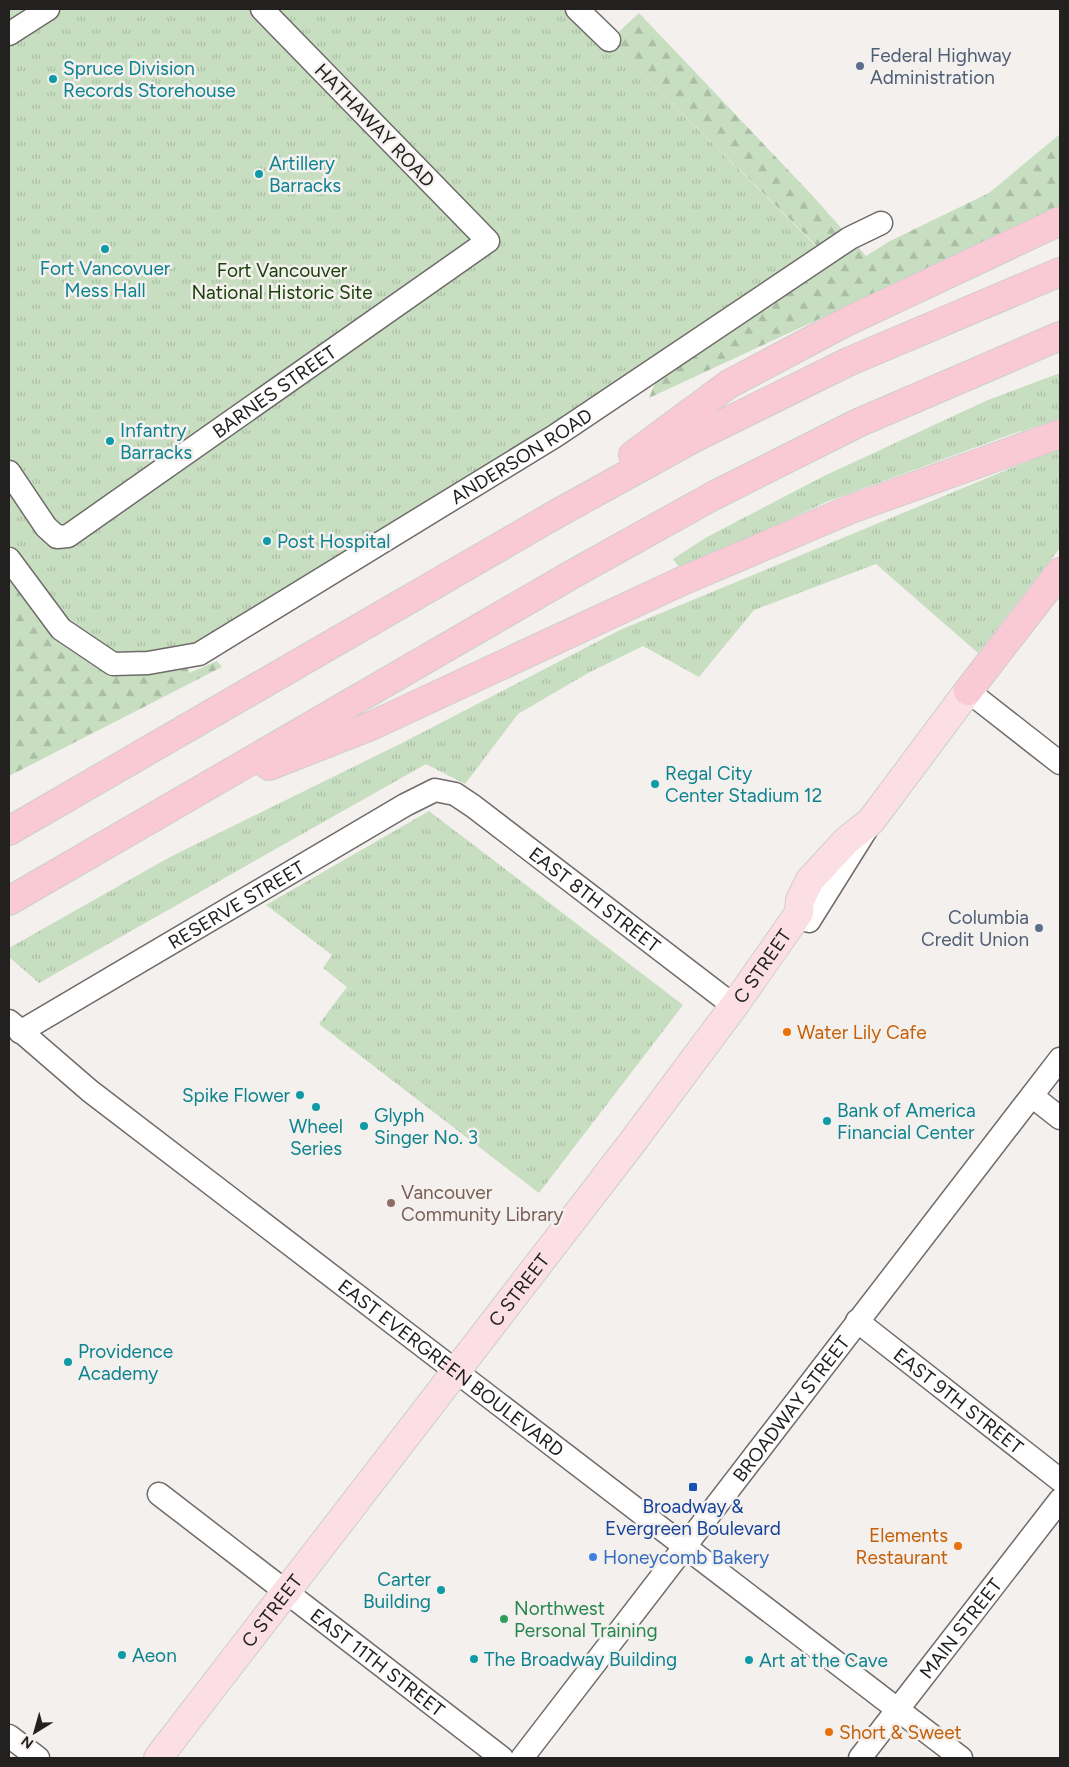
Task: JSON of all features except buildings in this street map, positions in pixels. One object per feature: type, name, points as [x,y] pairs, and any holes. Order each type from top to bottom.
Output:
[{"type":"highway","points":[[558,513],[729,384],[844,322],[1060,222]]},
{"type":"highway","points":[[9,831],[558,513],[694,438],[774,397],[932,325],[1060,272]]},
{"type":"highway","points":[[9,901],[580,570],[713,496],[866,420],[1060,336]]},
{"type":"highway","points":[[184,800],[371,726],[680,582],[851,508],[1060,434]]},
{"type":"highway","points":[[968,691],[1060,572]]},
{"type":"highway","points":[[9,809],[165,740]]},
{"type":"main road","name":"C STREET","points":[[158,1758],[804,917],[800,900],[810,880],[848,840],[871,821],[968,691]]},
{"type":"street","points":[[9,34],[48,9]]},
{"type":"street","name":"HATHAWAY ROAD","points":[[262,9],[488,241]]},
{"type":"street","points":[[577,9],[609,40]]},
{"type":"street","name":"ANDERSON ROAD","points":[[9,559],[61,629],[113,664],[148,663],[199,654],[555,436],[850,238],[881,223]]},
{"type":"street","name":"BARNES STREET","points":[[9,472],[46,528],[57,537],[68,536],[488,241]]},
{"type":"street","points":[[968,691],[1060,763]]},
{"type":"street","name":"RESERVE STREET","points":[[14,1026],[405,805],[435,790],[455,794]]},
{"type":"street","name":"EAST 8TH STREET","points":[[455,794],[734,1006]]},
{"type":"street","name":"EAST EVERGREEN BOULEVARD","points":[[14,1026],[90,1091],[961,1758]]},
{"type":"street","name":"BROADWAY STREET","points":[[522,1758],[1060,1059]]},
{"type":"street","points":[[1032,1096],[1060,1118]]},
{"type":"street","name":"EAST 9TH STREET","points":[[857,1321],[1060,1480]]},
{"type":"street","name":"EAST 11TH STREET","points":[[159,1494],[502,1758]]},
{"type":"street","name":"MAIN STREET","points":[[860,1758],[1060,1500]]},
{"type":"street","points":[[9,1736],[38,1758]]},
{"type":"green space","name":"Fort Vancouver National Historic Site","points":[[9,9],[577,9],[825,255],[199,654],[113,664],[61,629],[9,559]]},
{"type":"green space","points":[[639,13],[811,194],[866,256],[890,241],[989,193],[1060,134],[1060,207],[649,398],[663,364],[825,254],[609,41]]},
{"type":"green space","points":[[1060,373],[1060,419],[1012,434],[826,502],[681,570],[673,559],[707,537],[824,476],[988,400]]},
{"type":"green space","points":[[1060,448],[1060,548],[978,653],[876,564],[754,610],[699,677],[643,646],[588,673],[518,714],[465,784],[426,764],[39,983],[9,957],[9,948],[170,857],[404,742],[620,630]]},
{"type":"green space","points":[[19,574],[113,664],[185,658],[189,673],[217,661],[222,667],[9,776],[9,580]]},
{"type":"green space","points":[[429,811],[683,1005],[539,1193],[319,1024],[347,987],[323,968],[332,955],[266,905]]},
{"type":"place","name":"Federal Highway Administration","points":[[860,66]]},
{"type":"place","name":"Spruce Division Records Storehouse","points":[[53,79]]},
{"type":"place","name":"Artillery Barracks","points":[[259,174]]},
{"type":"place","name":"Fort Vancovuer Mess Hall","points":[[105,249]]},
{"type":"place","name":"Infantry Barracks","points":[[110,441]]},
{"type":"place","name":"Post Hospital","points":[[267,541]]},
{"type":"place","name":"Regal City Center Stadium 12","points":[[655,784]]},
{"type":"place","name":"Columbia Credit Union","points":[[1039,928]]},
{"type":"place","name":"Water Lily Cafe","points":[[787,1032]]},
{"type":"place","name":"Spike Flower","points":[[300,1095]]},
{"type":"place","name":"Wheel Series","points":[[316,1107]]},
{"type":"place","name":"Bank of America Financial Center","points":[[827,1121]]},
{"type":"place","name":"Glyph Singer No. 3","points":[[364,1126]]},
{"type":"place","name":"Vancouver Community Library","points":[[391,1203]]},
{"type":"place","name":"Providence Academy","points":[[68,1362]]},
{"type":"place","name":"Broadway & Evergreen Boulevard","points":[[693,1487]]},
{"type":"place","name":"Elements Restaurant","points":[[958,1546]]},
{"type":"place","name":"Honeycomb Bakery","points":[[593,1557]]},
{"type":"place","name":"Carter Building","points":[[441,1590]]},
{"type":"place","name":"Northwest Personal Training","points":[[504,1619]]},
{"type":"place","name":"Aeon","points":[[122,1655]]},
{"type":"place","name":"The Broadway Building","points":[[474,1659]]},
{"type":"place","name":"Art at the Cave","points":[[749,1660]]},
{"type":"place","name":"Short & Sweet","points":[[829,1732]]}]
